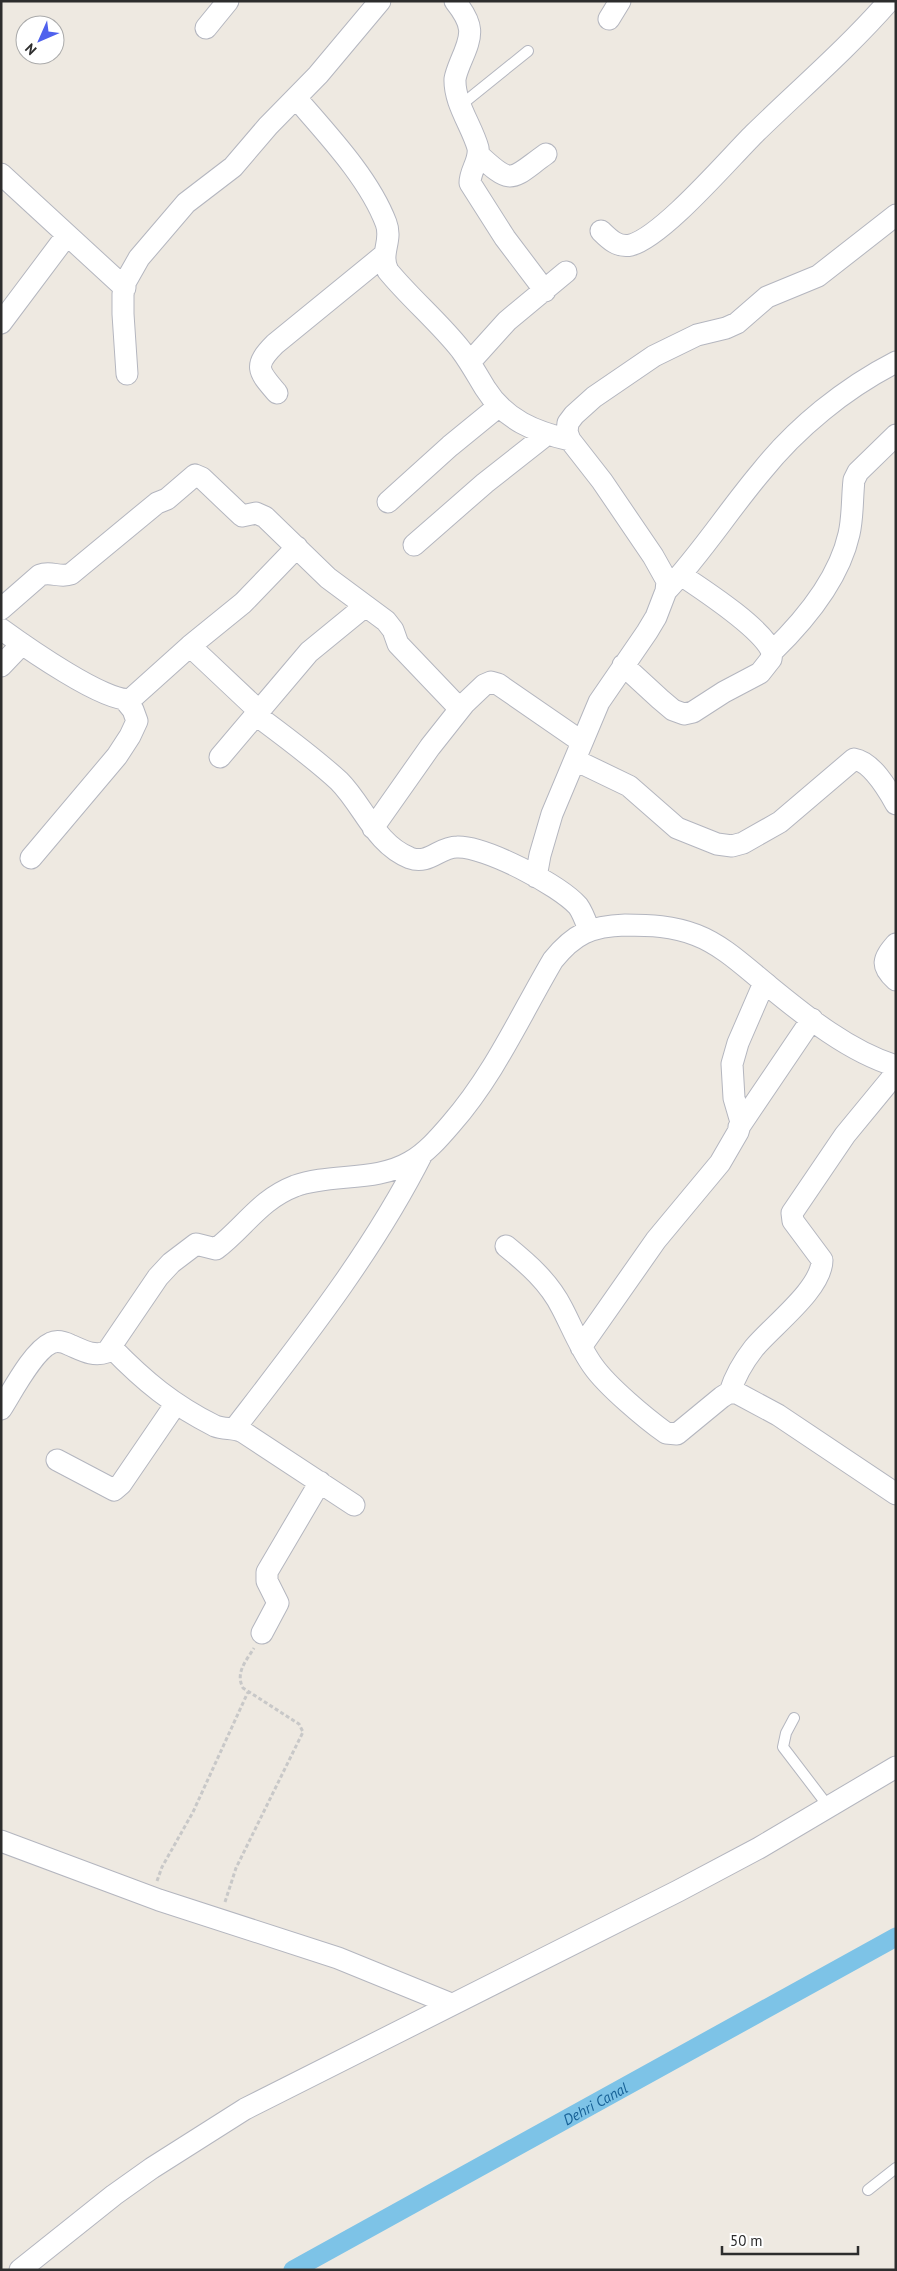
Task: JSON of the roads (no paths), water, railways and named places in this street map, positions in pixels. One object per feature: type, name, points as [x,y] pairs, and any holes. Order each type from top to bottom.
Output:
[{"type":"street","points":[[206,28],[228,1]]},
{"type":"street","points":[[127,374],[122,314],[125,288],[132,269],[166,225],[202,189],[232,167],[318,75],[380,1]]},
{"type":"street","points":[[455,1],[469,22],[471,32],[470,42],[455,78],[461,105],[476,138],[479,155],[470,177],[474,191],[544,291]]},
{"type":"street","points":[[602,231],[611,241],[619,245],[628,246],[639,242],[658,229],[841,53],[889,1]]},
{"type":"street","points":[[296,98],[342,153],[374,198],[387,225],[388,234],[384,255],[388,271],[460,349],[486,390],[505,412],[524,425],[546,435],[570,440]]},
{"type":"street","points":[[479,155],[499,174],[514,177],[546,154]]},
{"type":"street","points":[[1,174],[125,288]]},
{"type":"street","points":[[666,591],[664,576],[653,556],[602,481],[570,440],[567,432],[568,423],[574,415],[612,384],[674,345],[697,335],[726,328],[737,323],[767,297],[818,276],[896,215]]},
{"type":"street","points":[[1,322],[67,235]]},
{"type":"street","points":[[277,393],[263,377],[259,368],[262,357],[275,344],[384,255]]},
{"type":"street","points":[[470,362],[507,321],[566,272]]},
{"type":"street","points":[[536,877],[544,837],[598,702],[651,625],[666,591],[681,575],[762,470],[791,440],[862,381],[896,362]]},
{"type":"street","points":[[388,502],[444,451],[500,406]]},
{"type":"street","points":[[414,545],[485,483],[546,435]]},
{"type":"street","points":[[623,665],[673,710],[684,714],[693,712],[724,692],[760,674],[771,659],[772,652],[798,625],[814,604],[841,557],[850,532],[854,480],[858,472],[896,436]]},
{"type":"street","points":[[1,609],[40,575],[46,573],[65,576],[71,574],[157,503],[167,500],[195,475],[202,478],[242,516],[256,513],[265,517],[328,578],[386,622],[393,630],[398,644],[460,709]]},
{"type":"street","points":[[125,700],[138,694],[190,646],[243,603],[296,547]]},
{"type":"street","points":[[681,575],[720,602],[764,639],[772,652]]},
{"type":"street","points":[[220,757],[309,652],[364,607]]},
{"type":"street","points":[[1,629],[87,684],[125,700],[133,710],[137,721],[130,736],[95,783],[31,858]]},
{"type":"street","points":[[1,666],[22,644]]},
{"type":"street","points":[[190,646],[257,713],[338,781],[362,808],[373,828],[393,848],[410,858],[428,859],[445,849],[466,847],[488,854],[552,886],[574,903],[582,913],[589,930]]},
{"type":"street","points":[[373,828],[430,747],[460,709],[484,685],[491,682],[498,684],[578,751],[629,786],[677,828],[717,844],[732,846],[742,844],[780,822],[854,759],[863,762],[872,771],[896,804]]},
{"type":"street","points":[[1,1409],[34,1359],[50,1343],[57,1341],[91,1354],[100,1354],[112,1348],[158,1277],[170,1263],[196,1244],[216,1249],[263,1203],[296,1186],[330,1177],[394,1169],[422,1154],[461,1113],[487,1078],[553,960],[564,946],[575,937],[589,930],[603,927],[655,925],[678,929],[697,936],[716,946],[812,1019],[858,1050],[896,1066]]},
{"type":"street","points":[[896,944],[887,955],[884,964],[887,972],[896,980]]},
{"type":"street","points":[[581,1347],[656,1240],[731,1147],[741,1122],[731,1081],[732,1064],[738,1043],[764,983]]},
{"type":"street","points":[[739,1128],[812,1019]]},
{"type":"street","points":[[506,1246],[534,1270],[554,1294],[594,1368],[666,1433],[677,1434],[730,1392],[735,1376],[744,1362],[809,1289],[822,1268],[822,1260],[793,1221],[792,1213],[845,1135],[896,1073]]},
{"type":"street","points":[[235,1428],[315,1322],[384,1223],[422,1154]]},
{"type":"street","points":[[112,1348],[143,1379],[175,1405],[220,1429],[235,1428],[354,1505]]},
{"type":"street","points":[[730,1392],[748,1397],[778,1415],[896,1494]]},
{"type":"street","points":[[57,1460],[114,1490],[122,1484],[175,1405]]},
{"type":"street","points":[[262,1633],[278,1603],[267,1581],[267,1572],[320,1482]]},
{"type":"street","points":[[20,2270],[114,2195],[236,2114],[285,2087],[678,1891],[759,1848],[896,1767]]},
{"type":"street","points":[[1,1841],[159,1900],[338,1958],[451,2004]]},
{"type":"lane","points":[[461,105],[528,51]]},
{"type":"lane","points":[[794,1718],[786,1733],[783,1747],[828,1806]]},
{"type":"lane","points":[[868,2190],[896,2168]]},
{"type":"waterway","name":"Dehri Canal","points":[[293,2270],[896,1937]]}]
